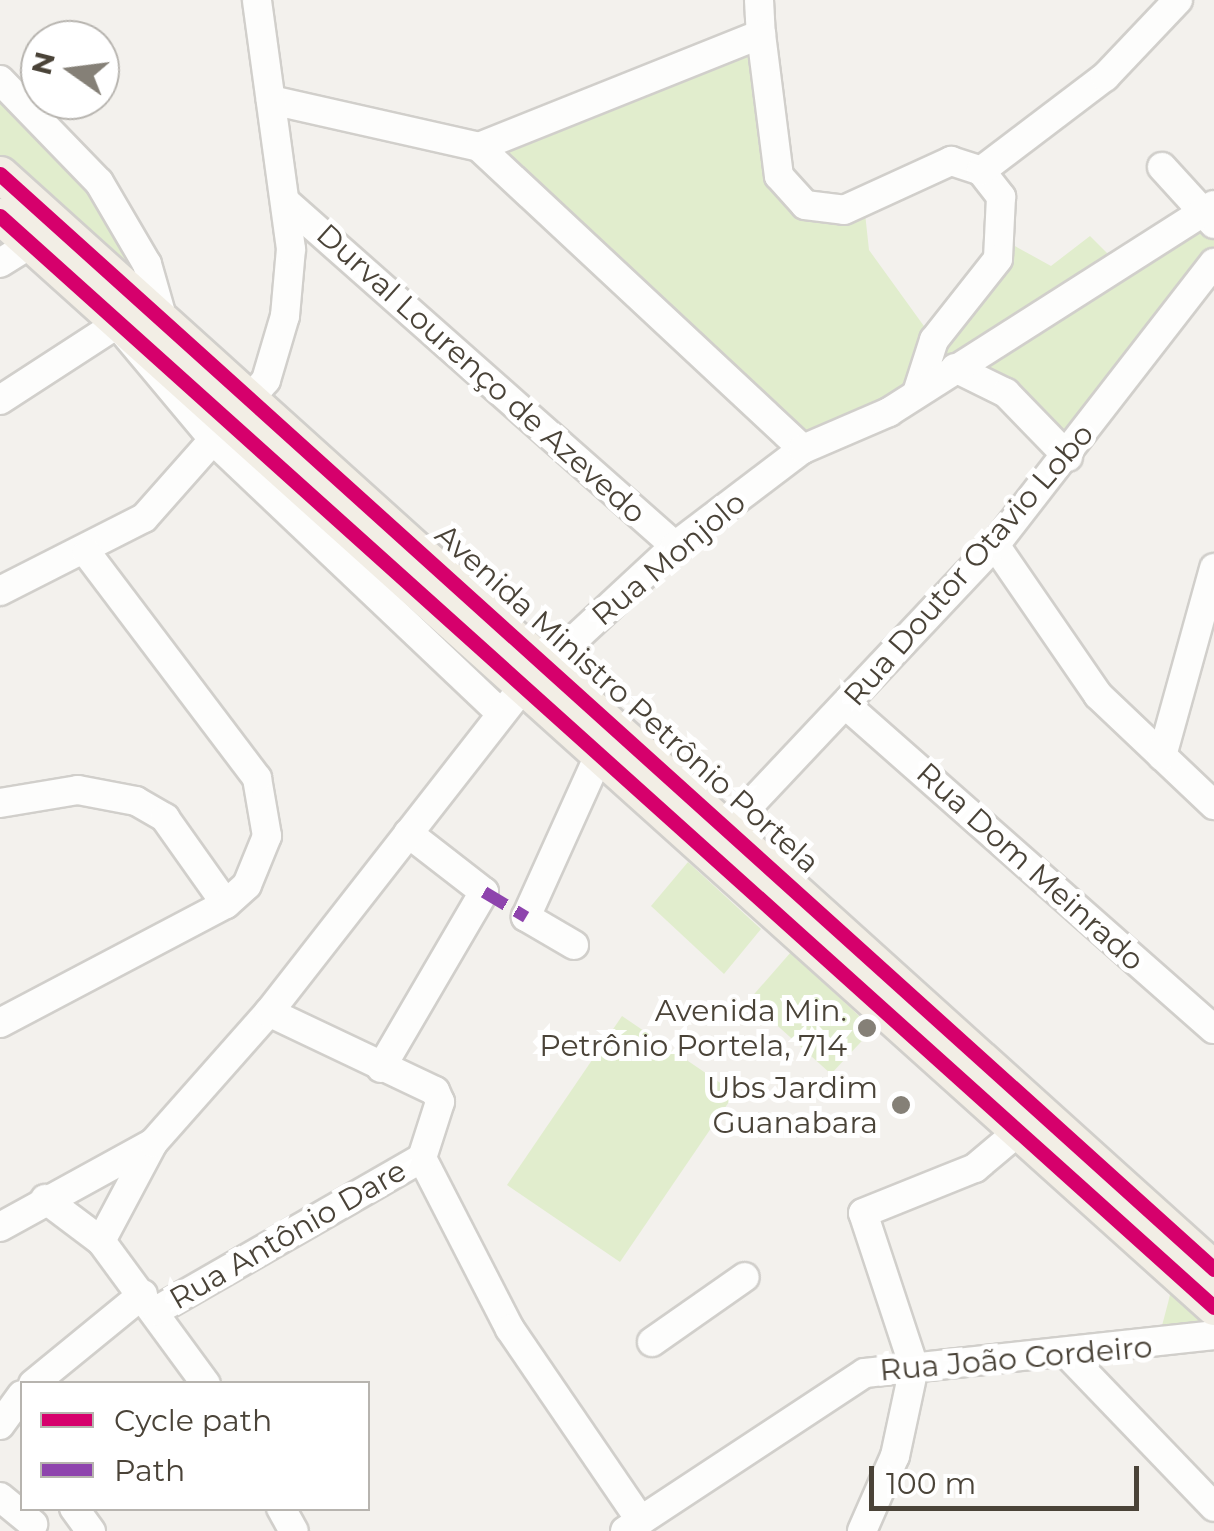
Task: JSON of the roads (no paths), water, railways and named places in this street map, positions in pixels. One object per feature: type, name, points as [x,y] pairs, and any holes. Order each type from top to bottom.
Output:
[{"type":"main road","name":"Avenida Ministro Petrônio Portela","points":[[0,174],[163,320],[233,424]]},
{"type":"main road","name":"Avenida Ministro Petrônio Portela","points":[[0,216],[523,689],[606,741],[1214,1268]]},
{"type":"main road","name":"Avenida Ministro Petrônio Portela","points":[[718,840],[1019,1131],[1214,1307]]},
{"type":"street","points":[[0,591],[86,552],[144,518],[233,424],[285,316],[287,202],[257,0]]},
{"type":"street","points":[[759,0],[780,176],[805,205],[854,207],[932,164],[981,171],[1001,197],[1004,240],[987,278],[934,340],[917,393]]},
{"type":"street","points":[[981,171],[1105,76],[1178,0]]},
{"type":"street","points":[[480,148],[761,34]]},
{"type":"street","points":[[0,80],[99,182],[147,264],[163,320]]},
{"type":"street","points":[[270,100],[480,148],[804,449]]},
{"type":"street","points":[[1162,166],[1210,214]]},
{"type":"street","name":"Durval Lourenço de Azevedo","points":[[287,202],[675,546]]},
{"type":"street","name":"Rua Monjolo","points":[[101,1242],[153,1143],[269,1012],[523,689],[675,546],[804,449],[917,393],[1210,214]]},
{"type":"street","points":[[0,263],[30,244]]},
{"type":"street","name":"Rua Doutor Otavio Lobo","points":[[718,840],[995,545],[1068,457],[1214,263]]},
{"type":"street","points":[[0,400],[117,324]]},
{"type":"street","points":[[956,368],[1006,393],[1068,457]]},
{"type":"street","points":[[995,545],[1049,634],[1162,756],[1214,805]]},
{"type":"street","points":[[0,1024],[226,904],[247,886],[267,836],[257,778],[86,552]]},
{"type":"street","points":[[1162,756],[1210,587]]},
{"type":"street","name":"Rua Dom Meinrado","points":[[846,705],[1214,1029]]},
{"type":"street","points":[[574,944],[526,917],[606,741]]},
{"type":"street","points":[[0,802],[78,790],[136,801],[165,818],[226,904]]},
{"type":"street","points":[[269,1012],[381,1068],[484,892],[408,833]]},
{"type":"street","name":"Rua Antônio Dare","points":[[36,1381],[150,1303],[422,1158],[440,1102],[435,1090],[381,1068]]},
{"type":"street","points":[[862,1531],[896,1456],[914,1367],[863,1222],[868,1206],[976,1168],[1019,1131]]},
{"type":"street","points":[[0,1227],[153,1143]]},
{"type":"street","points":[[422,1158],[510,1329],[633,1526]]},
{"type":"street","points":[[45,1200],[101,1242],[150,1303],[198,1381]]},
{"type":"street","points":[[652,1342],[745,1278]]},
{"type":"street","name":"Rua João Cordeiro","points":[[633,1526],[827,1390],[914,1367],[1068,1354],[1214,1335]]},
{"type":"street","points":[[1068,1354],[1214,1507]]},
{"type":"street","points":[[0,1424],[20,1398]]},
{"type":"street","points":[[76,1511],[92,1531]]},
{"type":"place","name":"Avenida Min. Petrônio Portela, 714","points":[[867,1028]]},
{"type":"place","name":"Ubs Jardim Guanabara","points":[[901,1105]]}]
